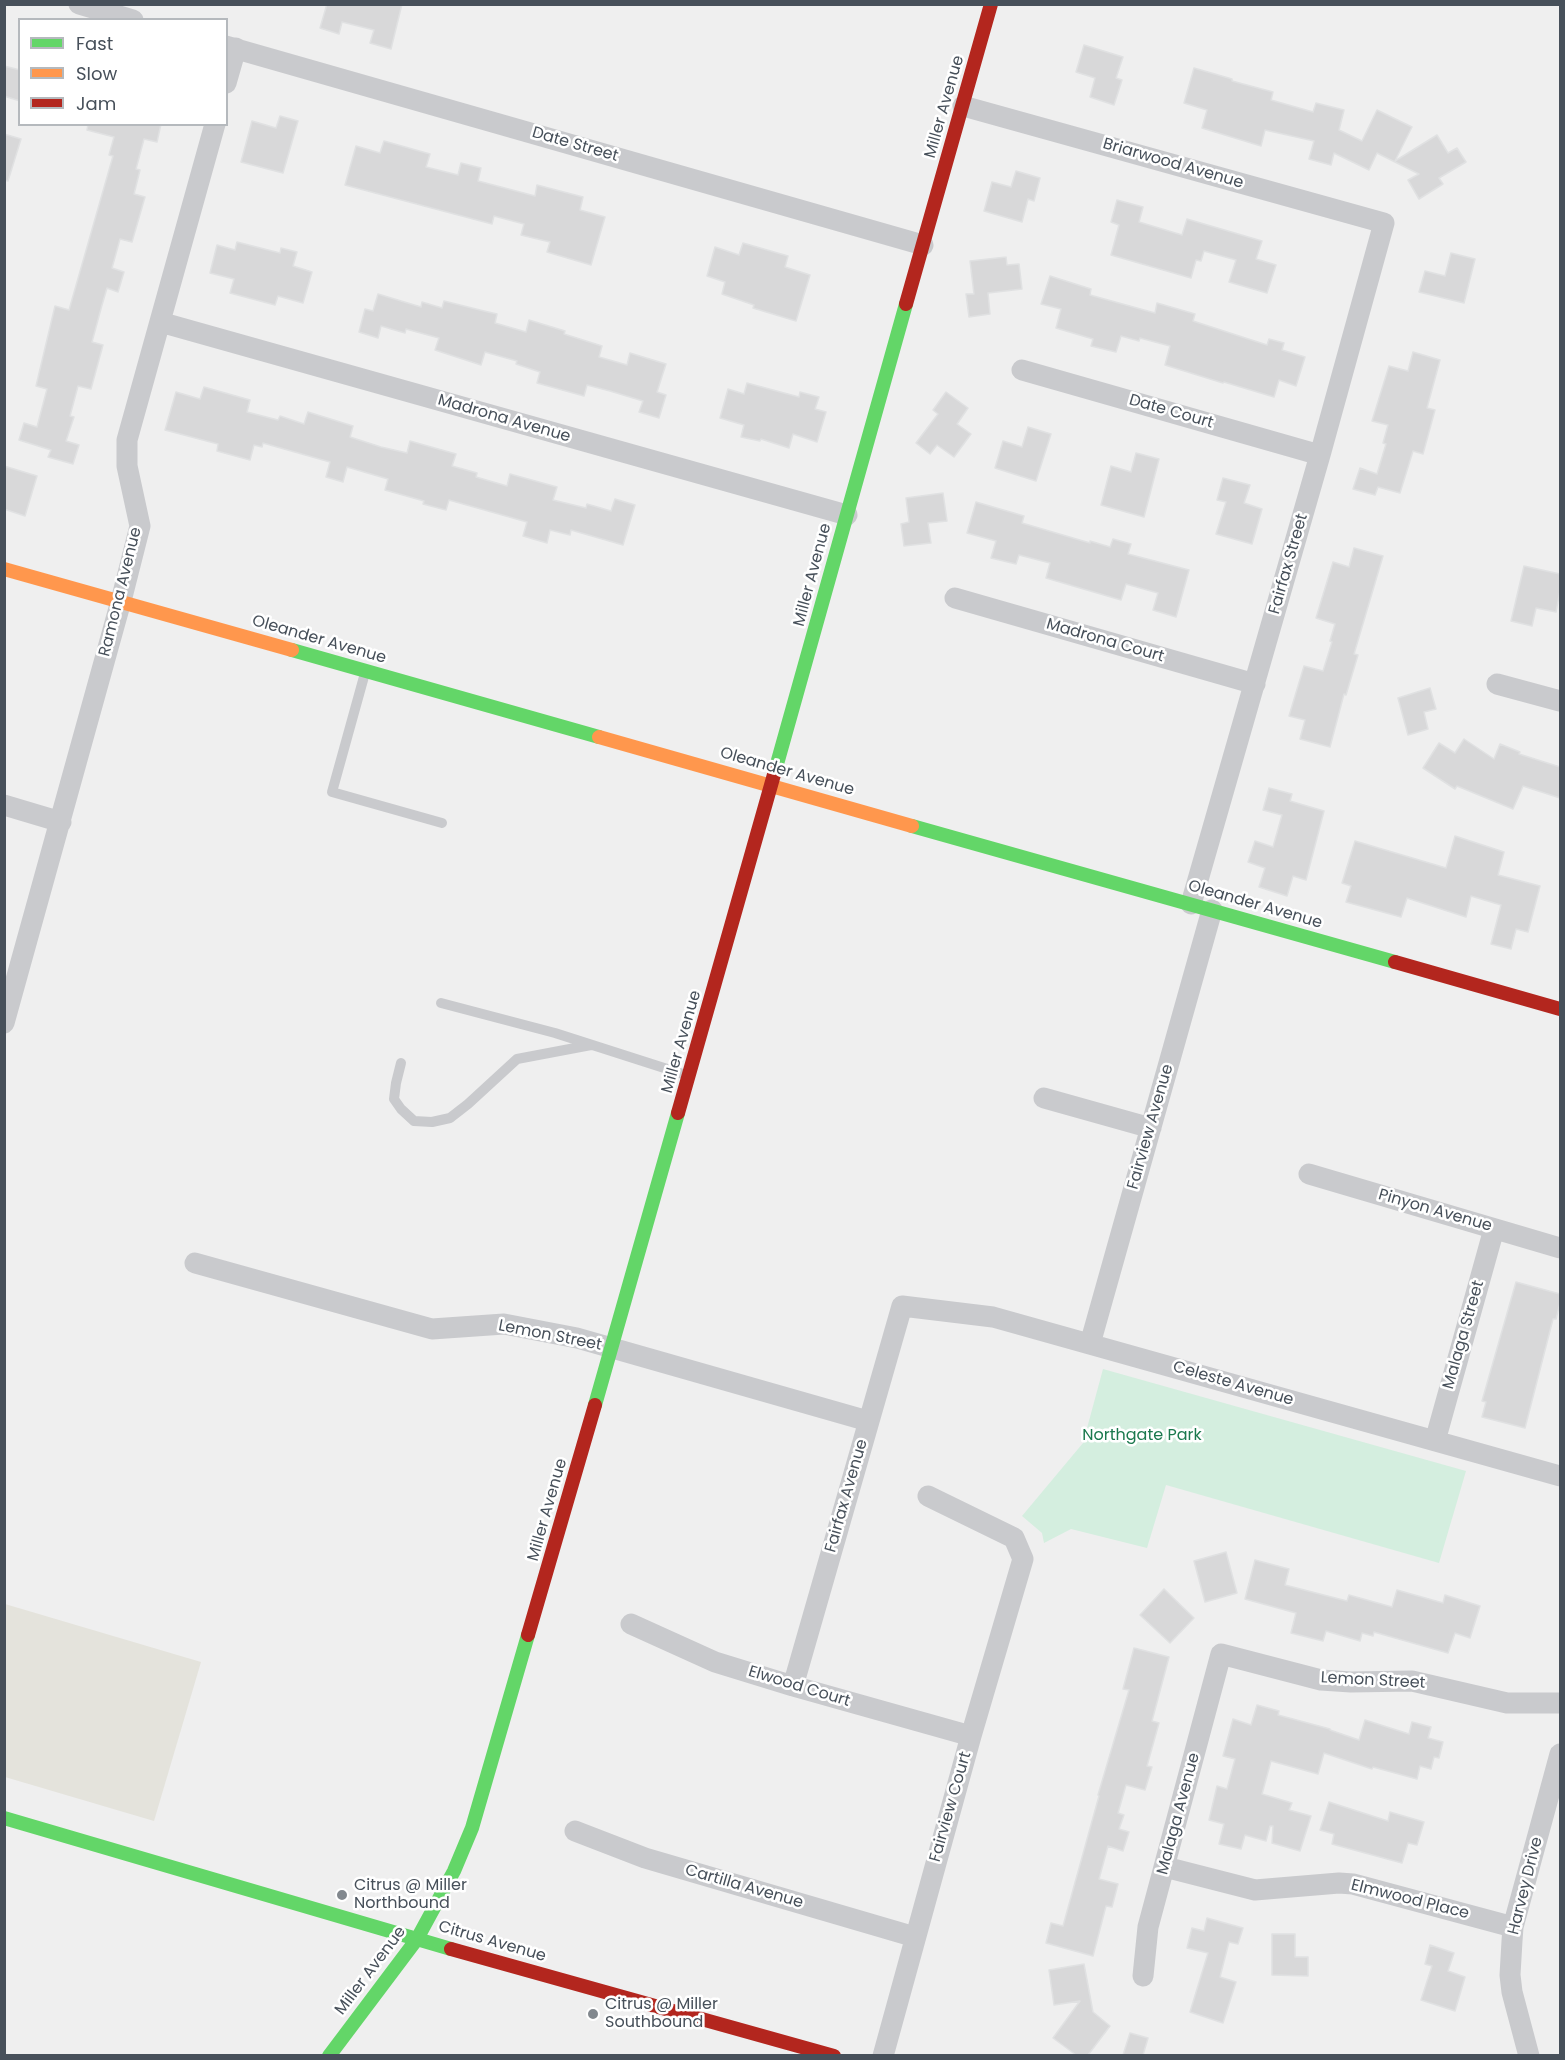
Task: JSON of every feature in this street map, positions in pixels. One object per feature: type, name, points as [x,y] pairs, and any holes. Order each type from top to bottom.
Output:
[{"type":"street","points":[[80,4],[126,18]]},
{"type":"street","name":"Miller Avenue","points":[[329,2055],[417,1939],[454,1871],[472,1828],[690,1076],[991,4]]},
{"type":"street","points":[[228,68],[231,47]]},
{"type":"street","name":"Date Street","points":[[231,47],[923,245]]},
{"type":"street","name":"Briarwood Avenue","points":[[963,106],[1384,223]]},
{"type":"street","name":"Ramona Avenue","points":[[4,1023],[61,822],[140,526],[127,466],[127,440],[214,126]]},
{"type":"street","name":"Fairfax Street","points":[[1191,904],[1384,223]]},
{"type":"street","name":"Madrona Avenue","points":[[160,322],[847,515]]},
{"type":"street","name":"Date Court","points":[[1022,369],[1320,455]]},
{"type":"street","name":"Oleander Avenue","points":[[4,569],[1560,1008]]},
{"type":"street","name":"Madrona Court","points":[[955,597],[1255,684]]},
{"type":"street","points":[[1497,684],[1560,701]]},
{"type":"street","points":[[4,805],[61,822]]},
{"type":"street","name":"Fairview Avenue","points":[[1090,1344],[1212,910]]},
{"type":"street","points":[[1044,1098],[1151,1128]]},
{"type":"street","name":"Pinyon Avenue","points":[[1309,1174],[1560,1248]]},
{"type":"street","name":"Malaga Street","points":[[1435,1441],[1494,1229]]},
{"type":"street","name":"Lemon Street","points":[[195,1263],[432,1329],[504,1324],[577,1338],[868,1421]]},
{"type":"street","name":"Celeste Avenue","points":[[902,1306],[993,1317],[1560,1476]]},
{"type":"street","name":"Fairfax Avenue","points":[[793,1686],[902,1306]]},
{"type":"street","name":"Fairview Court","points":[[883,2055],[1023,1558],[1014,1538],[928,1496]]},
{"type":"street","name":"Elwood Court","points":[[632,1624],[715,1662],[971,1736]]},
{"type":"street","name":"Lemon Street","points":[[1221,1654],[1321,1680],[1412,1681],[1507,1703],[1560,1703]]},
{"type":"street","name":"Malaga Avenue","points":[[1143,1976],[1148,1927],[1221,1654]]},
{"type":"street","name":"Harvey Drive","points":[[1529,2055],[1512,1992],[1510,1958],[1513,1927],[1560,1754]]},
{"type":"street","name":"Citrus Avenue","points":[[4,1818],[417,1939],[834,2055]]},
{"type":"street","name":"Cartilla Avenue","points":[[575,1831],[645,1858],[915,1937]]},
{"type":"street","name":"Elmwood Place","points":[[1165,1867],[1255,1890],[1353,1884],[1513,1927]]},
{"type":"lane","points":[[366,670],[332,792],[442,823]]},
{"type":"lane","points":[[441,1003],[591,1045],[690,1076]]},
{"type":"lane","points":[[401,1063],[394,1099],[414,1122],[432,1122],[450,1118],[517,1059],[591,1045]]},
{"type":"shaded area","points":[[5,1604],[201,1662],[154,1821],[5,1777]]},
{"type":"green space","name":"Northgate Park","points":[[1103,1369],[1466,1471],[1439,1563],[1166,1485],[1147,1548],[1071,1529],[1044,1543],[1042,1533],[1022,1516],[1083,1443]]},
{"type":"building","points":[[327,4],[402,4],[391,49],[370,43],[374,30],[342,22],[339,34],[320,28]]},
{"type":"building","points":[[1084,45],[1123,57],[1116,78],[1122,80],[1114,105],[1090,97],[1095,78],[1076,72]]},
{"type":"building","points":[[4,66],[18,70],[18,100],[4,96]]},
{"type":"building","points":[[1194,68],[1273,92],[1271,100],[1313,112],[1316,103],[1344,110],[1339,130],[1362,141],[1377,110],[1412,127],[1395,161],[1437,135],[1448,153],[1457,148],[1466,162],[1439,178],[1443,184],[1419,199],[1408,180],[1419,174],[1377,153],[1369,170],[1334,153],[1331,165],[1309,159],[1314,141],[1265,130],[1261,146],[1202,128],[1207,110],[1184,103]]},
{"type":"building","points":[[280,116],[298,121],[283,173],[241,162],[252,121],[276,128]]},
{"type":"building","points":[[88,126],[161,126],[157,142],[144,139],[136,169],[140,170],[134,194],[145,197],[132,242],[120,239],[112,268],[124,272],[118,292],[107,288],[102,305],[92,342],[103,345],[91,389],[78,386],[70,416],[74,417],[66,441],[79,445],[73,464],[48,457],[51,450],[19,440],[24,423],[37,427],[47,389],[36,386],[55,306],[69,310],[113,156],[109,155],[114,137],[87,130]]},
{"type":"building","points":[[4,134],[21,139],[8,181],[4,180]]},
{"type":"building","points":[[384,141],[430,154],[426,167],[458,175],[461,163],[481,168],[478,181],[535,196],[537,185],[583,197],[580,210],[605,217],[591,265],[547,252],[550,242],[521,235],[524,224],[494,216],[492,224],[345,185],[356,146],[380,153]]},
{"type":"building","points":[[1016,171],[1040,178],[1034,201],[1028,199],[1022,222],[984,211],[992,182],[1011,187]]},
{"type":"building","points":[[1117,200],[1143,207],[1139,222],[1182,235],[1187,219],[1262,241],[1256,259],[1276,265],[1267,293],[1229,282],[1236,260],[1204,251],[1201,261],[1196,260],[1191,278],[1111,255],[1119,225],[1111,222]]},
{"type":"building","points":[[237,242],[280,253],[281,248],[297,252],[293,266],[312,272],[303,303],[278,296],[275,305],[230,293],[234,279],[210,273],[217,245],[235,250]]},
{"type":"building","points":[[743,243],[788,256],[785,267],[810,275],[796,321],[753,308],[754,305],[722,294],[725,282],[707,276],[715,247],[739,255]]},
{"type":"building","points":[[1451,253],[1475,259],[1464,303],[1419,292],[1425,271],[1445,276]]},
{"type":"building","points":[[1006,257],[1007,265],[1019,264],[1022,289],[988,293],[990,314],[969,317],[966,294],[974,294],[970,261]]},
{"type":"building","points":[[1050,276],[1091,289],[1090,295],[1155,313],[1157,303],[1195,314],[1193,321],[1267,345],[1269,339],[1284,343],[1282,350],[1305,357],[1296,386],[1279,380],[1274,397],[1223,383],[1165,365],[1170,346],[1140,338],[1139,341],[1121,336],[1116,352],[1091,346],[1093,339],[1056,328],[1061,309],[1041,304]]},
{"type":"building","points":[[378,294],[421,307],[422,302],[442,308],[444,301],[497,314],[495,323],[526,332],[529,320],[602,346],[599,357],[627,365],[630,353],[666,364],[657,392],[666,395],[659,418],[639,412],[643,401],[610,391],[587,385],[584,396],[537,383],[540,372],[516,364],[517,361],[485,352],[481,365],[435,350],[439,338],[406,329],[405,333],[381,326],[378,338],[359,332],[365,309],[373,311]]},
{"type":"building","points":[[1413,352],[1440,360],[1427,408],[1435,410],[1423,454],[1413,451],[1400,493],[1378,487],[1375,495],[1353,489],[1360,468],[1377,474],[1386,444],[1383,443],[1388,425],[1372,421],[1389,366],[1408,371]]},
{"type":"building","points":[[747,383],[799,397],[800,392],[819,397],[815,409],[826,412],[817,442],[793,434],[789,448],[761,439],[760,441],[741,437],[744,425],[720,418],[728,389],[744,394]]},
{"type":"building","points":[[204,387],[250,400],[247,412],[278,420],[280,416],[304,424],[308,412],[353,426],[350,437],[381,447],[407,453],[410,441],[456,454],[452,466],[477,473],[476,477],[507,486],[510,474],[557,487],[553,500],[586,508],[587,504],[611,511],[615,499],[635,505],[623,545],[571,530],[570,535],[550,530],[547,543],[523,536],[527,522],[449,500],[446,510],[423,504],[424,501],[385,490],[388,479],[347,467],[343,482],[326,477],[330,462],[263,443],[262,447],[254,445],[250,460],[217,451],[218,444],[165,430],[176,392],[200,399]]},
{"type":"building","points":[[946,392],[968,408],[957,424],[971,434],[954,457],[937,445],[930,454],[916,443],[938,414],[933,410]]},
{"type":"building","points":[[1028,427],[1051,434],[1036,481],[995,468],[1003,441],[1022,447]]},
{"type":"building","points":[[1136,453],[1159,459],[1144,517],[1101,505],[1111,466],[1131,472]]},
{"type":"building","points":[[4,466],[37,476],[25,516],[4,509]]},
{"type":"building","points":[[1223,478],[1250,485],[1244,503],[1262,509],[1252,544],[1216,534],[1226,502],[1217,500]]},
{"type":"building","points":[[943,493],[947,521],[928,523],[931,543],[904,546],[901,524],[909,522],[906,498]]},
{"type":"building","points":[[976,502],[1024,516],[1022,523],[1090,543],[1090,541],[1110,547],[1113,539],[1131,544],[1128,554],[1189,570],[1176,617],[1153,610],[1158,593],[1126,584],[1121,600],[1046,578],[1050,563],[1019,555],[1016,564],[991,558],[996,541],[967,533]]},
{"type":"building","points":[[1354,548],[1383,556],[1354,654],[1358,655],[1346,695],[1344,694],[1330,747],[1300,739],[1305,720],[1289,716],[1304,666],[1323,671],[1335,624],[1316,618],[1333,562],[1349,567]]},
{"type":"building","points":[[1524,566],[1560,574],[1556,612],[1536,608],[1532,626],[1511,621]]},
{"type":"building","points":[[1430,688],[1436,709],[1424,712],[1428,729],[1408,735],[1398,698]]},
{"type":"building","points":[[1464,739],[1494,759],[1500,744],[1520,752],[1519,754],[1560,767],[1560,798],[1523,786],[1513,809],[1457,786],[1455,789],[1423,768],[1439,743],[1455,753]]},
{"type":"building","points":[[1269,788],[1292,794],[1290,801],[1324,811],[1306,880],[1293,876],[1287,896],[1259,887],[1265,868],[1248,862],[1255,841],[1273,847],[1282,815],[1263,810]]},
{"type":"building","points":[[1455,836],[1504,852],[1498,875],[1540,886],[1528,932],[1516,929],[1511,949],[1491,944],[1501,905],[1471,896],[1466,917],[1407,898],[1401,917],[1346,902],[1351,886],[1342,883],[1355,841],[1446,868]]},
{"type":"building","points":[[1516,1282],[1560,1294],[1556,1319],[1553,1319],[1525,1428],[1482,1417],[1486,1402],[1482,1401]]},
{"type":"building","points":[[1226,1552],[1237,1593],[1205,1602],[1194,1561]]},
{"type":"building","points":[[1255,1560],[1289,1569],[1285,1585],[1347,1601],[1349,1595],[1392,1607],[1397,1590],[1443,1603],[1445,1595],[1480,1606],[1470,1638],[1455,1633],[1448,1653],[1374,1632],[1373,1636],[1362,1633],[1360,1641],[1326,1631],[1323,1641],[1291,1633],[1296,1613],[1245,1599]]},
{"type":"building","points":[[1164,1589],[1194,1618],[1170,1643],[1140,1615]]},
{"type":"building","points":[[1134,1648],[1169,1657],[1152,1721],[1159,1723],[1147,1766],[1152,1767],[1145,1790],[1126,1785],[1118,1813],[1124,1815],[1119,1829],[1129,1832],[1123,1851],[1108,1846],[1099,1879],[1118,1884],[1112,1907],[1106,1906],[1093,1956],[1046,1943],[1051,1923],[1063,1926],[1129,1690],[1123,1689]]},
{"type":"building","points":[[1257,1705],[1279,1711],[1278,1715],[1330,1729],[1359,1740],[1365,1720],[1409,1734],[1412,1722],[1431,1727],[1428,1738],[1443,1742],[1439,1758],[1434,1757],[1431,1769],[1420,1766],[1417,1779],[1373,1767],[1372,1769],[1324,1753],[1318,1774],[1271,1761],[1262,1794],[1292,1803],[1289,1810],[1311,1816],[1300,1851],[1272,1843],[1273,1826],[1270,1826],[1266,1841],[1245,1835],[1241,1849],[1219,1844],[1224,1824],[1209,1820],[1217,1786],[1227,1789],[1235,1759],[1223,1756],[1233,1719],[1251,1725]]},
{"type":"building","points":[[1329,1802],[1388,1821],[1390,1812],[1424,1822],[1417,1845],[1408,1843],[1402,1863],[1332,1844],[1334,1834],[1320,1830]]},
{"type":"building","points":[[1207,1918],[1243,1928],[1238,1944],[1229,1942],[1220,1977],[1236,1982],[1223,2023],[1190,2012],[1208,1953],[1187,1948],[1192,1928],[1204,1931]]},
{"type":"building","points":[[1272,1934],[1295,1934],[1295,1957],[1308,1957],[1308,1976],[1272,1975]]},
{"type":"building","points":[[1430,1945],[1454,1953],[1448,1971],[1465,1977],[1455,2011],[1421,2000],[1432,1966],[1425,1964]]},
{"type":"building","points":[[1084,1964],[1093,2012],[1110,2026],[1088,2055],[1076,2055],[1053,2038],[1080,2001],[1054,2005],[1049,1970]]},
{"type":"building","points":[[1130,2033],[1148,2038],[1143,2055],[1123,2055]]},
{"type":"traffic: fast","points":[[775,771],[906,304]]},
{"type":"traffic: fast","points":[[292,650],[599,737]]},
{"type":"traffic: fast","points":[[912,826],[1395,962]]},
{"type":"traffic: fast","points":[[595,1405],[678,1113]]},
{"type":"traffic: fast","points":[[329,2056],[417,1939],[454,1871],[472,1828],[528,1635]]},
{"type":"traffic: fast","points":[[4,1818],[451,1949]]},
{"type":"traffic: slow","points":[[4,569],[292,650]]},
{"type":"traffic: slow","points":[[599,737],[912,826]]},
{"type":"traffic: jam","points":[[906,304],[991,4]]},
{"type":"traffic: jam","points":[[678,1113],[775,771]]},
{"type":"traffic: jam","points":[[1395,962],[1560,1009]]},
{"type":"traffic: jam","points":[[528,1635],[595,1405]]},
{"type":"traffic: jam","points":[[451,1949],[834,2056]]},
{"type":"place","name":"Citrus @ Miller Northbound","points":[[342,1895]]},
{"type":"place","name":"Citrus @ Miller Southbound","points":[[593,2014]]}]
